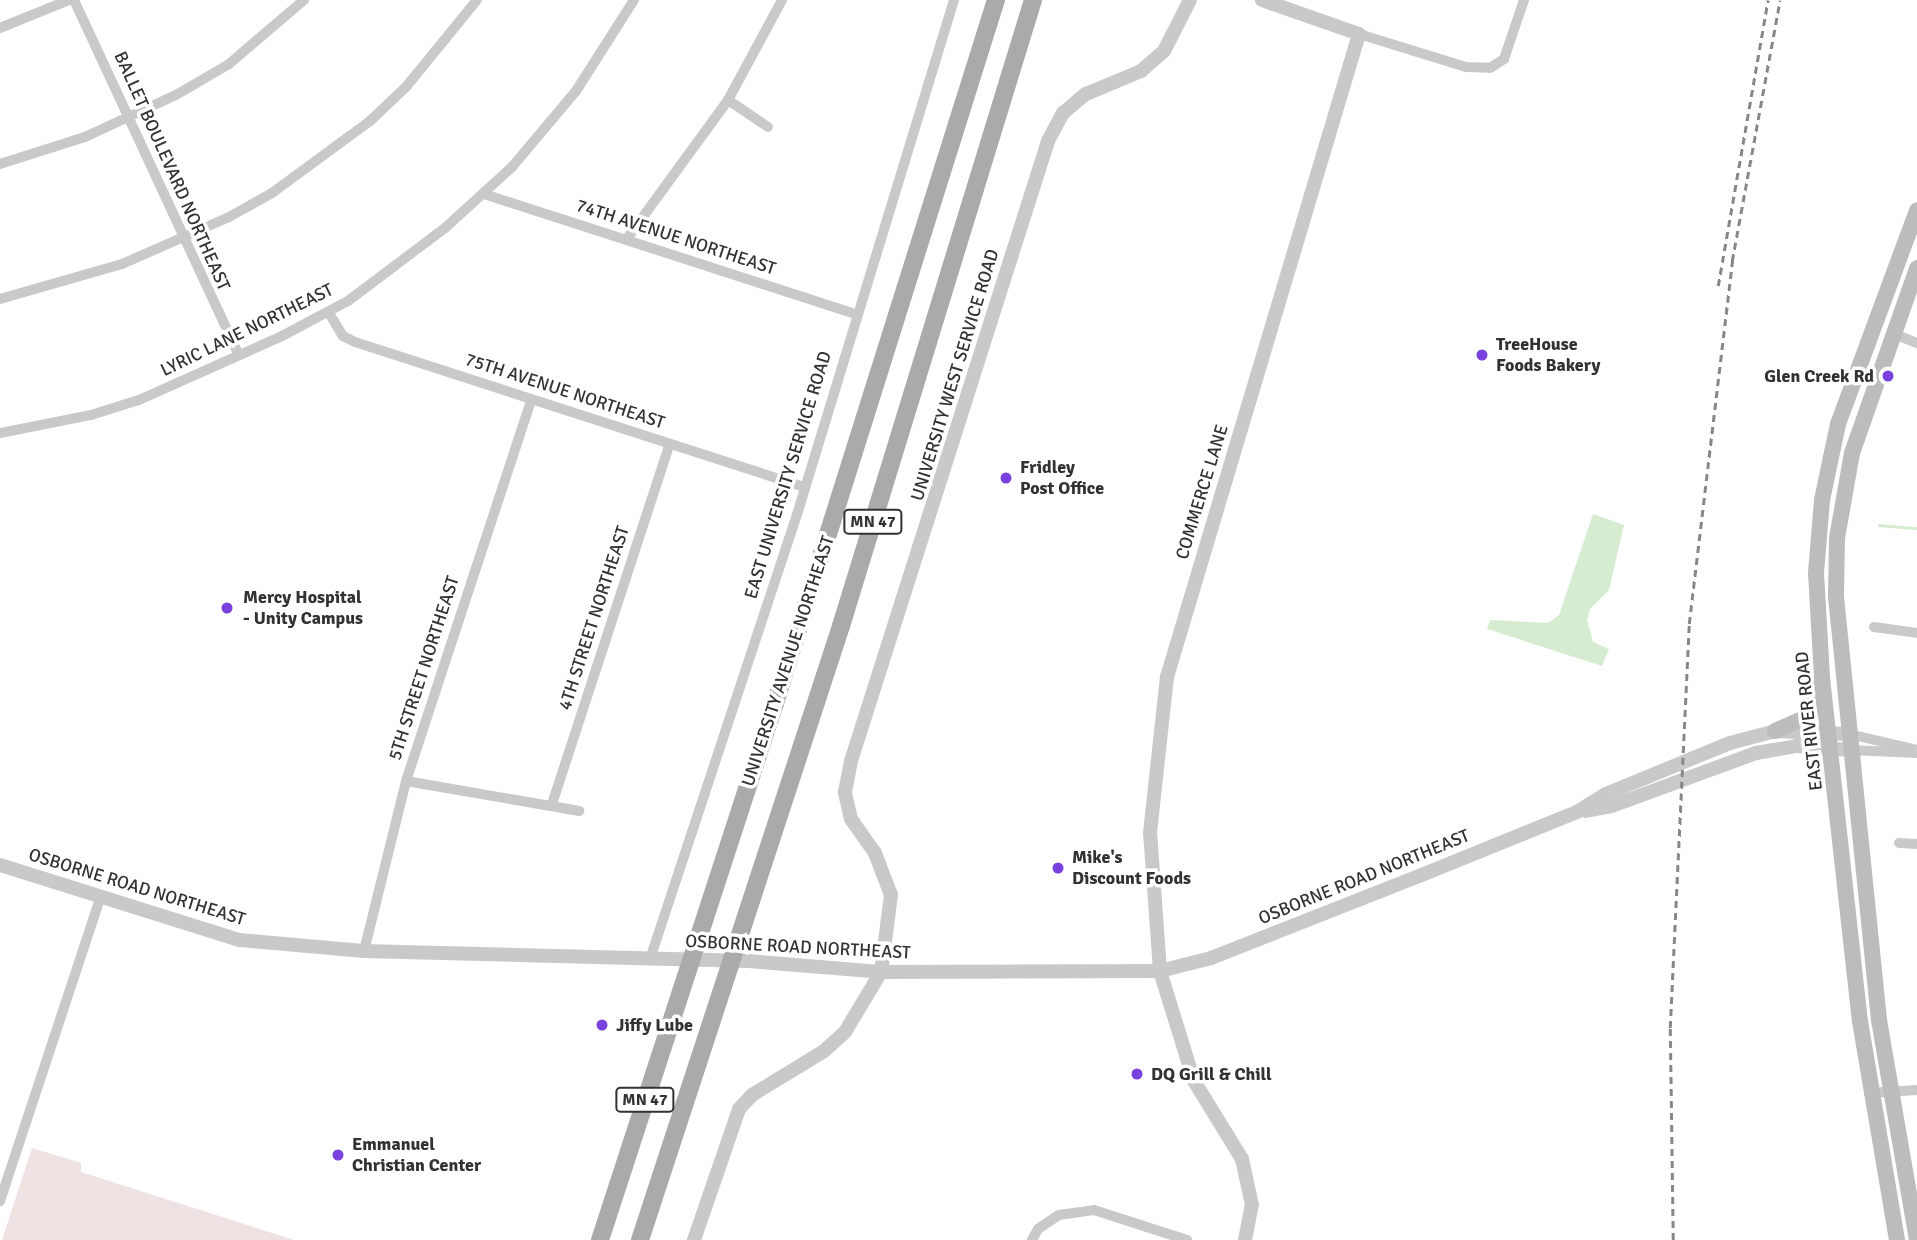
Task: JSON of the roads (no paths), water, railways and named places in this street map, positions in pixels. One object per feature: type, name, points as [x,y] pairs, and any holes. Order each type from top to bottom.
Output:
[{"type":"main road","name":"UNIVERSITY AVENUE NORTHEAST","points":[[600,1240],[996,0]]},
{"type":"main road","name":"MN 47","points":[[640,1240],[848,601],[1033,0]]},
{"type":"main road","name":"EAST RIVER ROAD","points":[[1897,1240],[1869,1093],[1822,677],[1817,550],[1829,460],[1842,410],[1917,210]]},
{"type":"main road","points":[[1917,268],[1857,434],[1838,538],[1837,621],[1888,1089],[1917,1240]]},
{"type":"main road","points":[[1775,731],[1809,716],[1822,677]]},
{"type":"street","points":[[0,28],[72,0]]},
{"type":"street","name":"BALLET BOULEVARD NORTHEAST","points":[[72,0],[130,117],[182,239],[239,355]]},
{"type":"street","points":[[0,164],[85,137],[130,117],[229,64],[304,0]]},
{"type":"street","points":[[0,299],[69,281],[182,239],[272,193],[370,121],[406,87],[477,0]]},
{"type":"street","name":"LYRIC LANE NORTHEAST","points":[[0,433],[91,415],[139,400],[329,313],[414,254],[484,194],[544,134],[634,0]]},
{"type":"street","points":[[626,240],[728,100],[782,0]]},
{"type":"street","name":"EAST UNIVERSITY SERVICE ROAD","points":[[650,959],[804,487],[954,0]]},
{"type":"street","name":"UNIVERSITY WEST SERVICE ROAD","points":[[694,1240],[738,1110],[752,1095],[824,1051],[845,1032],[881,972],[891,895],[875,853],[851,818],[845,792],[851,761],[1048,141],[1063,113],[1086,94],[1141,71],[1164,51],[1190,0]]},
{"type":"street","points":[[1262,0],[1466,67],[1490,68],[1504,59],[1524,0]]},
{"type":"street","name":"COMMERCE LANE","points":[[1245,1240],[1252,1205],[1242,1160],[1194,1081],[1160,971],[1150,833],[1167,677],[1359,34]]},
{"type":"street","points":[[728,100],[768,127]]},
{"type":"street","name":"74TH AVENUE NORTHEAST","points":[[484,194],[856,314]]},
{"type":"street","name":"75TH AVENUE NORTHEAST","points":[[329,313],[343,337],[355,342],[804,487]]},
{"type":"street","points":[[1892,333],[1917,343]]},
{"type":"street","name":"5TH STREET NORTHEAST","points":[[364,951],[406,781],[531,400]]},
{"type":"street","name":"4TH STREET NORTHEAST","points":[[552,804],[670,444]]},
{"type":"street","points":[[1874,627],[1917,633]]},
{"type":"street","name":"OSBORNE ROAD NORTHEAST","points":[[0,865],[240,940],[364,951],[730,961],[881,972],[1160,971],[1211,958],[1577,812],[1606,794],[1730,743],[1775,731],[1829,731],[1850,742]]},
{"type":"street","points":[[1850,742],[1917,751]]},
{"type":"street","points":[[1850,742],[1917,751]]},
{"type":"street","name":"OSBORNE ROAD NORTHEAST","points":[[1577,812],[1612,806],[1756,753],[1797,746],[1831,748],[1850,742]]},
{"type":"street","points":[[406,781],[552,804],[579,811]]},
{"type":"street","points":[[1899,843],[1917,844]]},
{"type":"street","points":[[0,1201],[5,1168],[101,895]]},
{"type":"street","points":[[1869,1093],[1888,1089],[1917,1090]]},
{"type":"street","points":[[1032,1240],[1038,1229],[1059,1215],[1094,1210],[1187,1240]]},
{"type":"waterway","points":[[1879,525],[1917,528]]},
{"type":"railway","points":[[1718,286],[1768,0]]},
{"type":"railway","points":[[1673,1240],[1670,1028],[1689,624],[1732,261],[1780,0]]},
{"type":"place","name":"TreeHouse Foods Bakery","points":[[1482,355]]},
{"type":"place","name":"Glen Creek Rd","points":[[1888,376]]},
{"type":"place","name":"Fridley Post Office","points":[[1006,478]]},
{"type":"place","name":"Mercy Hospital - Unity Campus","points":[[227,608]]},
{"type":"place","name":"Mike's Discount Foods","points":[[1058,868]]},
{"type":"place","name":"Jiffy Lube","points":[[602,1025]]},
{"type":"place","name":"DQ Grill & Chill","points":[[1137,1074]]},
{"type":"place","name":"Emmanuel Christian Center","points":[[338,1155]]}]
